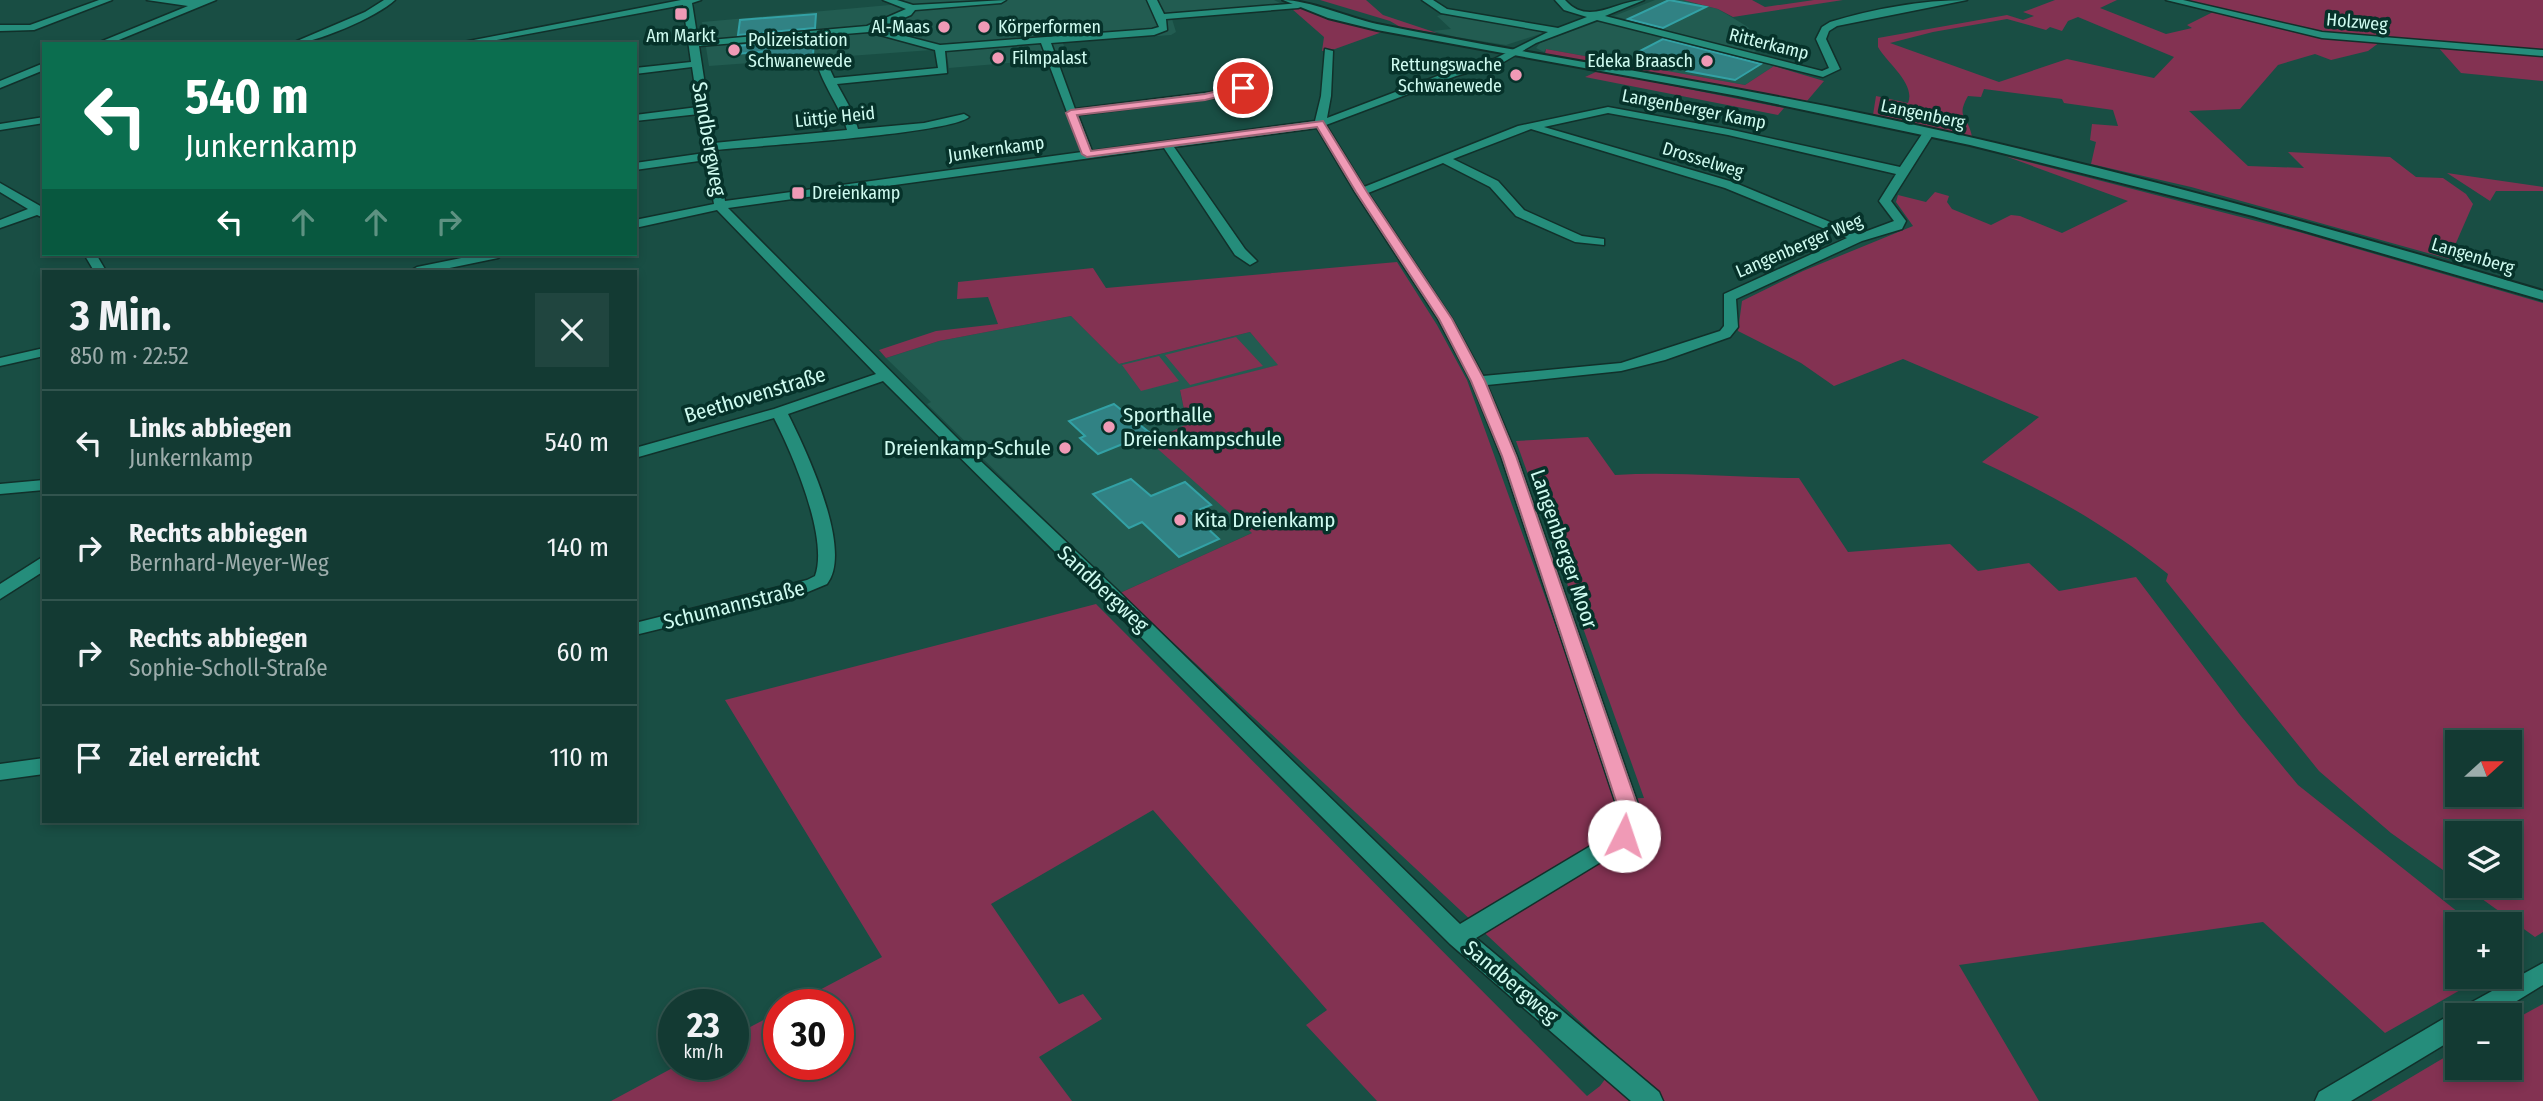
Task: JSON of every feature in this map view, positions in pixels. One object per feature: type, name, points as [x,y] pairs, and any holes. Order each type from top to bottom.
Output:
[{"type":"main road","name":"Langenberg","points":[[1293,2],[1406,32],[1713,88],[1928,132],[2287,220],[2543,296]]},
{"type":"street","points":[[0,28],[31,28],[107,0]]},
{"type":"street","points":[[152,0],[201,4]]},
{"type":"street","points":[[105,42],[211,0]]},
{"type":"street","points":[[299,42],[368,14],[390,0]]},
{"type":"street","points":[[888,0],[912,8],[1001,0]]},
{"type":"street","points":[[693,44],[869,30],[940,48],[1154,32],[1164,28],[1152,0]]},
{"type":"street","points":[[1427,0],[1444,11],[1558,31]]},
{"type":"street","points":[[1560,0],[1567,8],[1597,17]]},
{"type":"street","name":"Junkernkamp","points":[[720,205],[1320,124],[1452,74],[1498,61],[1533,41],[1639,0]]},
{"type":"street","name":"Ritterkamp","points":[[1597,17],[1823,74],[1835,69],[1821,39],[1824,29],[1853,19],[1962,0]]},
{"type":"street","name":"Holzweg","points":[[2171,0],[2322,35],[2543,53]]},
{"type":"street","points":[[469,42],[690,1]]},
{"type":"street","name":"Sandbergweg","points":[[690,1],[693,44],[720,205],[964,454],[1109,592],[1458,937],[1650,1101]]},
{"type":"street","points":[[1161,16],[1293,2]]},
{"type":"street","points":[[869,30],[908,13],[912,8]]},
{"type":"street","points":[[1045,40],[1087,154]]},
{"type":"street","points":[[830,81],[943,71],[940,48]]},
{"type":"street","points":[[1320,124],[1328,51]]},
{"type":"street","points":[[821,61],[848,113],[853,132]]},
{"type":"street","points":[[637,71],[696,64]]},
{"type":"street","points":[[0,85],[41,69]]},
{"type":"street","points":[[1071,113],[1230,93],[1243,88],[1235,74]]},
{"type":"street","points":[[637,118],[704,110]]},
{"type":"street","name":"Langenberger Kamp","points":[[1361,192],[1522,128],[1602,110],[1616,110],[1728,132],[1905,172]]},
{"type":"street","name":"Lüttje Heid","points":[[637,167],[710,152],[853,132],[924,126],[964,117]]},
{"type":"street","points":[[0,127],[42,120]]},
{"type":"street","name":"Langenberger Moor","points":[[1320,124],[1361,192],[1445,319],[1478,381],[1509,456],[1629,810],[1624,836],[1458,937]]},
{"type":"street","name":"Drosselweg","points":[[1534,127],[1729,185],[1858,238]]},
{"type":"street","name":"Langenberger Weg","points":[[1478,381],[1621,367],[1660,357],[1725,334],[1731,327],[1729,297],[1858,238],[1898,226],[1900,221],[1885,201],[1928,132]]},
{"type":"street","points":[[1167,144],[1240,252],[1250,261]]},
{"type":"street","points":[[1445,160],[1494,184],[1520,213],[1579,239],[1599,242]]},
{"type":"street","points":[[0,187],[41,212]]},
{"type":"street","points":[[637,224],[720,205]]},
{"type":"street","points":[[0,225],[41,212]]},
{"type":"street","points":[[422,270],[488,256]]},
{"type":"street","points":[[0,362],[42,352]]},
{"type":"street","name":"Beethovenstraße","points":[[637,452],[779,412],[886,374]]},
{"type":"street","name":"Schumannstraße","points":[[637,629],[803,588],[823,579],[827,571],[826,554],[817,506],[799,452],[779,412]]},
{"type":"street","points":[[0,489],[42,485]]},
{"type":"street","points":[[0,593],[42,563]]},
{"type":"street","points":[[0,772],[42,766]]},
{"type":"street","points":[[2492,1003],[2543,973]]},
{"type":"street","points":[[2328,1101],[2445,1031]]},
{"type":"shaded area","points":[[903,0],[1274,0],[1292,9],[1172,19],[1176,32],[1171,35],[1063,43],[1068,58],[949,68],[946,49],[709,66],[702,22],[912,3]]},
{"type":"shaded area","points":[[1320,0],[1366,0],[1383,15],[1437,33],[1402,28],[1390,21]]},
{"type":"shaded area","points":[[1655,0],[1683,0],[1718,9],[1748,27],[1764,47],[1751,54],[1614,16]]},
{"type":"shaded area","points":[[1683,0],[1752,0],[1765,7],[1814,0],[1843,0],[1733,17],[1718,9]]},
{"type":"shaded area","points":[[2055,0],[2117,0],[2100,8],[2166,34],[2192,28],[2187,25],[2213,12],[2308,35],[2380,42],[2368,51],[2331,60],[2315,54],[2278,65],[2240,109],[2189,111],[2248,166],[2304,168],[2288,152],[2390,157],[2416,177],[2443,178],[2466,194],[2473,204],[2449,259],[2191,187],[2091,164],[2096,142],[2090,140],[2092,124],[2118,126],[2113,110],[2064,103],[2062,99],[1984,89],[1981,97],[1968,96],[1964,104],[1963,114],[1972,137],[1873,115],[1876,96],[1908,103],[1909,96],[1904,81],[1878,47],[1878,38],[2007,15],[2023,20],[2034,16],[2023,12]],"holes":[[[2078,17],[2174,57],[2154,78],[2067,59],[1999,82],[1890,43],[1933,32],[2007,19],[2046,30],[2050,27],[2062,31],[2068,21]]]},
{"type":"shaded area","points":[[2180,0],[2543,0],[2543,51],[2314,32]]},
{"type":"shaded area","points":[[1292,9],[1305,9],[1385,31],[1322,51],[1324,37]]},
{"type":"shaded area","points":[[1449,13],[1537,29],[1543,33],[1506,45],[1432,31],[1451,29],[1437,16]]},
{"type":"shaded area","points":[[1597,22],[1607,22],[1774,66],[1745,85],[1546,49],[1544,52],[1536,48],[1540,43]]},
{"type":"shaded area","points":[[2437,46],[2543,55],[2543,81],[2461,73]]},
{"type":"shaded area","points":[[1546,49],[1745,85],[1774,66],[1824,81],[1807,101],[1545,54]]},
{"type":"shaded area","points":[[1598,71],[1784,108],[1778,115],[1585,77]]},
{"type":"shaded area","points":[[2005,156],[2299,232],[2543,303],[2543,932],[2535,937],[2522,928],[2522,912],[2500,912],[2481,898],[2522,898],[2522,821],[2445,821],[2445,871],[2391,833],[2319,771],[2166,581],[2168,574],[2124,541],[2078,512],[1982,462],[2039,417],[1903,359],[1834,386],[1801,363],[1738,331],[1742,301],[1803,271],[1913,226],[1896,202],[1898,195],[1926,202],[1935,192],[1949,196],[1947,202],[1952,209],[1991,225],[2011,215],[2020,216],[2062,233],[2128,201]]},
{"type":"shaded area","points":[[2447,173],[2543,187],[2543,191],[2496,191],[2490,201]]},
{"type":"shaded area","points":[[1397,262],[1437,325],[1467,380],[1618,799],[1644,798],[1516,441],[1588,437],[1615,475],[1799,478],[1848,552],[1950,544],[1978,571],[2029,563],[2059,591],[2136,577],[2241,716],[2298,785],[2458,912],[2445,912],[2445,989],[2462,989],[2385,1033],[2263,922],[1959,965],[2039,1101],[1377,1101],[1306,1025],[1327,1010],[1153,810],[991,904],[1059,1004],[1083,994],[1102,1019],[1039,1057],[1072,1101],[611,1101],[658,1076],[658,1080],[749,1080],[749,1028],[763,1020],[763,1080],[854,1080],[854,989],[821,989],[882,957],[725,700],[1096,604],[1587,1096],[1600,1086],[1620,1059],[1120,593],[1252,533],[1150,442],[1187,424],[1180,390],[1278,365],[1250,332],[1119,364],[1071,316],[939,341],[886,358],[879,350],[936,331],[998,324],[988,297],[957,299],[958,282],[1093,268],[1106,288]]},
{"type":"shaded area","name":"Dreienkamp-Schule","points":[[1071,316],[1119,364],[1250,332],[1279,365],[1180,391],[1187,424],[1252,533],[1120,593],[927,404],[931,402],[886,358],[939,341]]},
{"type":"shaded area","points":[[1236,337],[1263,366],[1190,385],[1165,355]]},
{"type":"shaded area","points":[[1159,356],[1179,381],[1141,391],[1122,365]]},
{"type":"shaded area","points":[[2543,1004],[2543,1101],[2371,1101],[2445,1057],[2445,1080],[2522,1080],[2522,1015]]},
{"type":"building","points":[[1669,0],[1706,7],[1663,28],[1628,19]]},
{"type":"building","points":[[816,14],[815,28],[738,35],[740,20]]},
{"type":"building","points":[[814,39],[813,56],[769,60],[770,51],[736,54],[737,46]]},
{"type":"building","name":"Edeka Braasch","points":[[1663,39],[1761,64],[1735,80],[1687,71],[1690,68],[1636,53]]},
{"type":"building","name":"Sporthalle Dreienkampschule","points":[[1114,404],[1150,433],[1098,454],[1080,438],[1085,436],[1069,421]]},
{"type":"building","name":"Kita Dreienkamp","points":[[1131,479],[1151,496],[1185,482],[1211,505],[1191,513],[1219,539],[1179,557],[1142,522],[1129,528],[1093,494]]},
{"type":"place","name":"Am Markt","points":[[681,14]]},
{"type":"place","name":"Al-Maas","points":[[944,27]]},
{"type":"place","name":"Körperformen","points":[[984,27]]},
{"type":"place","name":"Polizeistation Schwanewede","points":[[734,50]]},
{"type":"place","name":"Filmpalast","points":[[998,58]]},
{"type":"place","name":"Edeka Braasch","points":[[1707,61]]},
{"type":"place","name":"Rettungswache Schwanewede","points":[[1516,75]]},
{"type":"place","name":"Dreienkamp","points":[[798,193]]},
{"type":"place","name":"Sporthalle Dreienkampschule","points":[[1109,427]]},
{"type":"place","name":"Dreienkamp-Schule","points":[[1065,448]]},
{"type":"place","name":"Kita Dreienkamp","points":[[1180,520]]},
{"type":"route","points":[[1243,88],[1205,97],[1071,113],[1087,154],[1320,124],[1361,192],[1445,319],[1478,381],[1509,456],[1629,810],[1624,836]]}]
